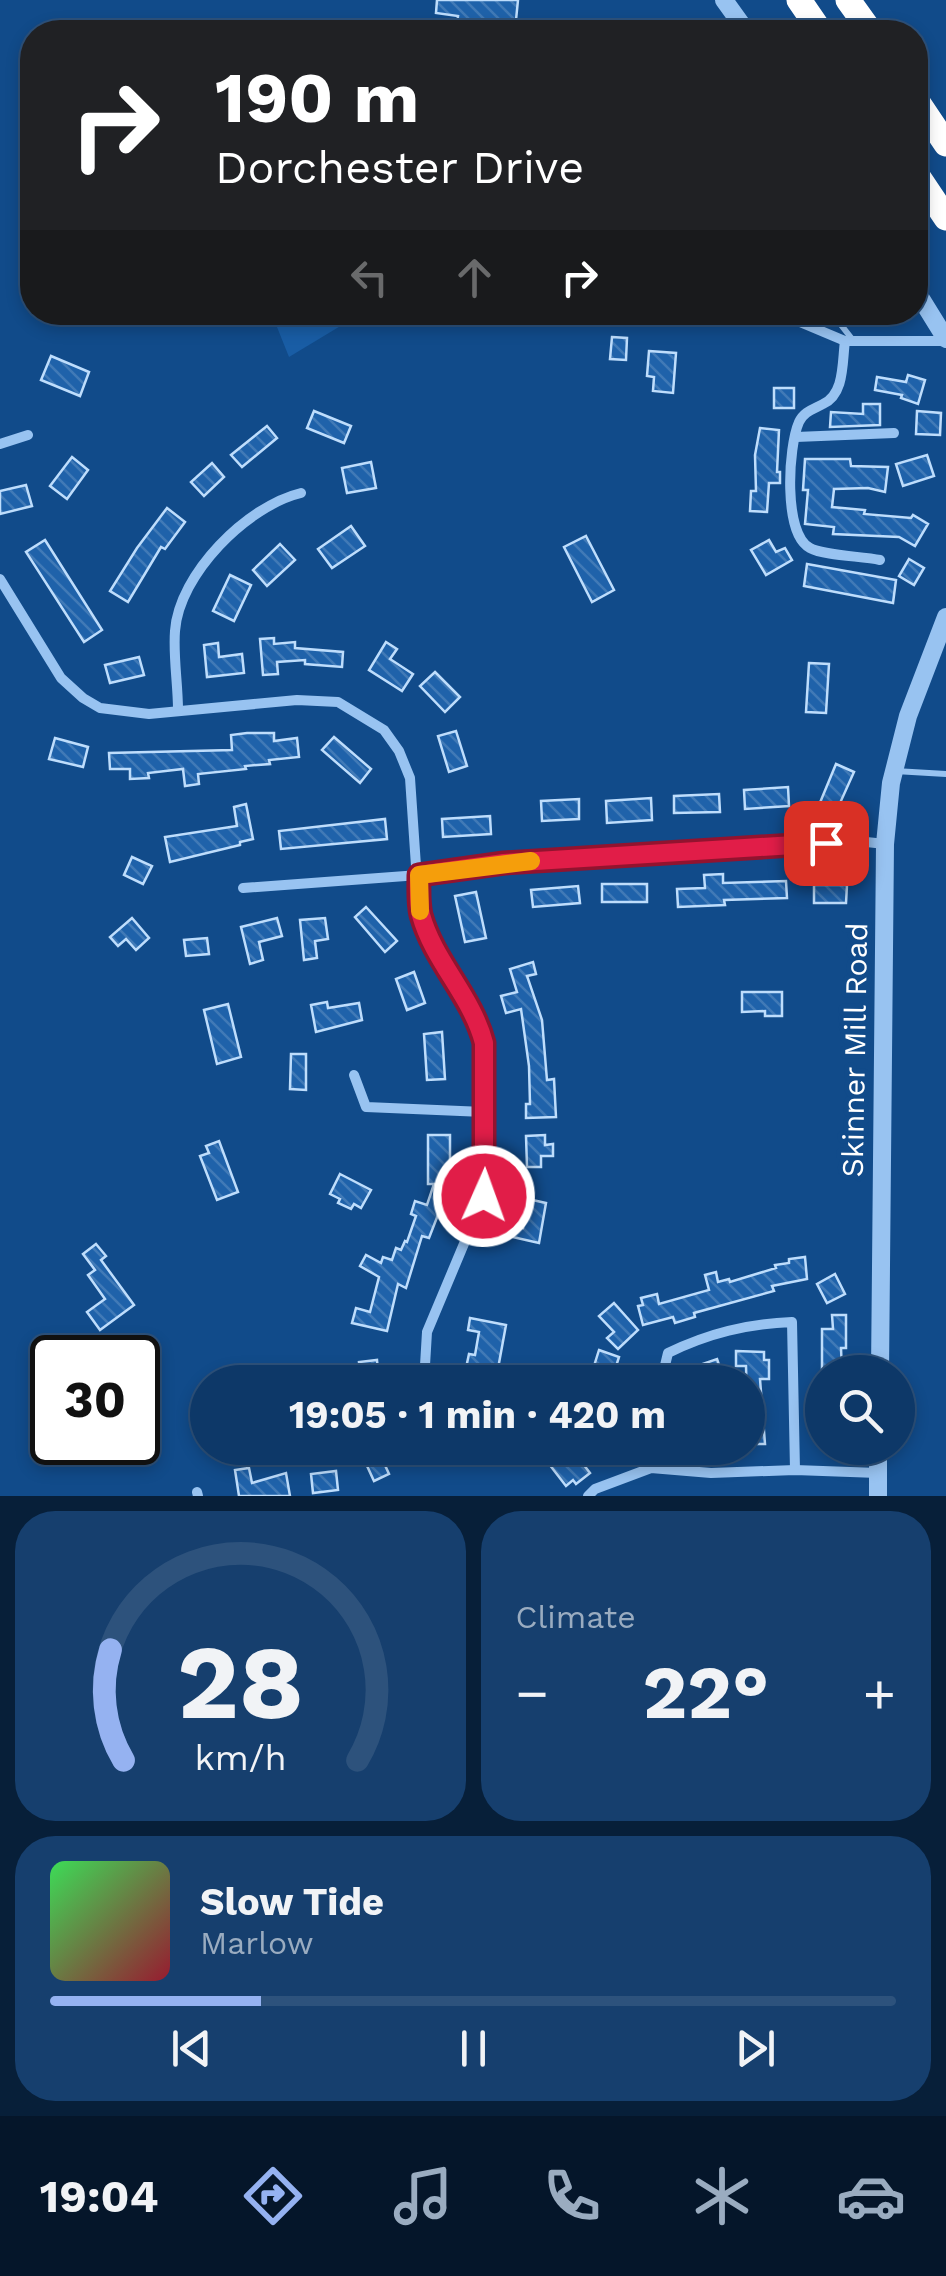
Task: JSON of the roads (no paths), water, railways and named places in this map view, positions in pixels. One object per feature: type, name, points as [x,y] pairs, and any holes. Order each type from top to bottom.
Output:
[{"type":"highway","points":[[928,117],[946,144]]},
{"type":"highway","points":[[928,191],[946,218]]},
{"type":"street","points":[[928,310],[946,340]]},
{"type":"street","points":[[809,325],[849,341],[946,340]]},
{"type":"street","points":[[849,341],[840,387],[828,403],[811,408],[799,420],[791,464],[792,520],[797,535],[810,548],[880,560]]},
{"type":"street","points":[[796,437],[894,433]]},
{"type":"street","points":[[0,444],[28,436]]},
{"type":"street","points":[[178,710],[174,630],[187,586],[230,537],[270,505],[301,493]]},
{"type":"street","points":[[0,579],[61,678],[82,698],[100,708],[125,713],[297,700],[338,702],[384,730],[398,752],[410,778],[420,910],[427,934],[478,1021],[484,1043],[484,1196],[426,1332],[425,1365]]},
{"type":"street","name":"Skinner Mill Road","points":[[880,1355],[884,844],[894,771],[908,716],[946,617]]},
{"type":"street","points":[[243,888],[419,875],[504,863],[857,841],[884,844]]},
{"type":"street","points":[[354,1075],[366,1107],[484,1112]]},
{"type":"street","points":[[665,1365],[668,1354],[700,1338],[751,1324],[792,1322],[795,1470]]},
{"type":"street","points":[[878,1465],[878,1496]]},
{"type":"street","points":[[588,1496],[595,1489],[651,1468],[878,1472]]},
{"type":"lane","points":[[839,325],[849,341]]},
{"type":"lane","points":[[894,771],[946,774]]}]
